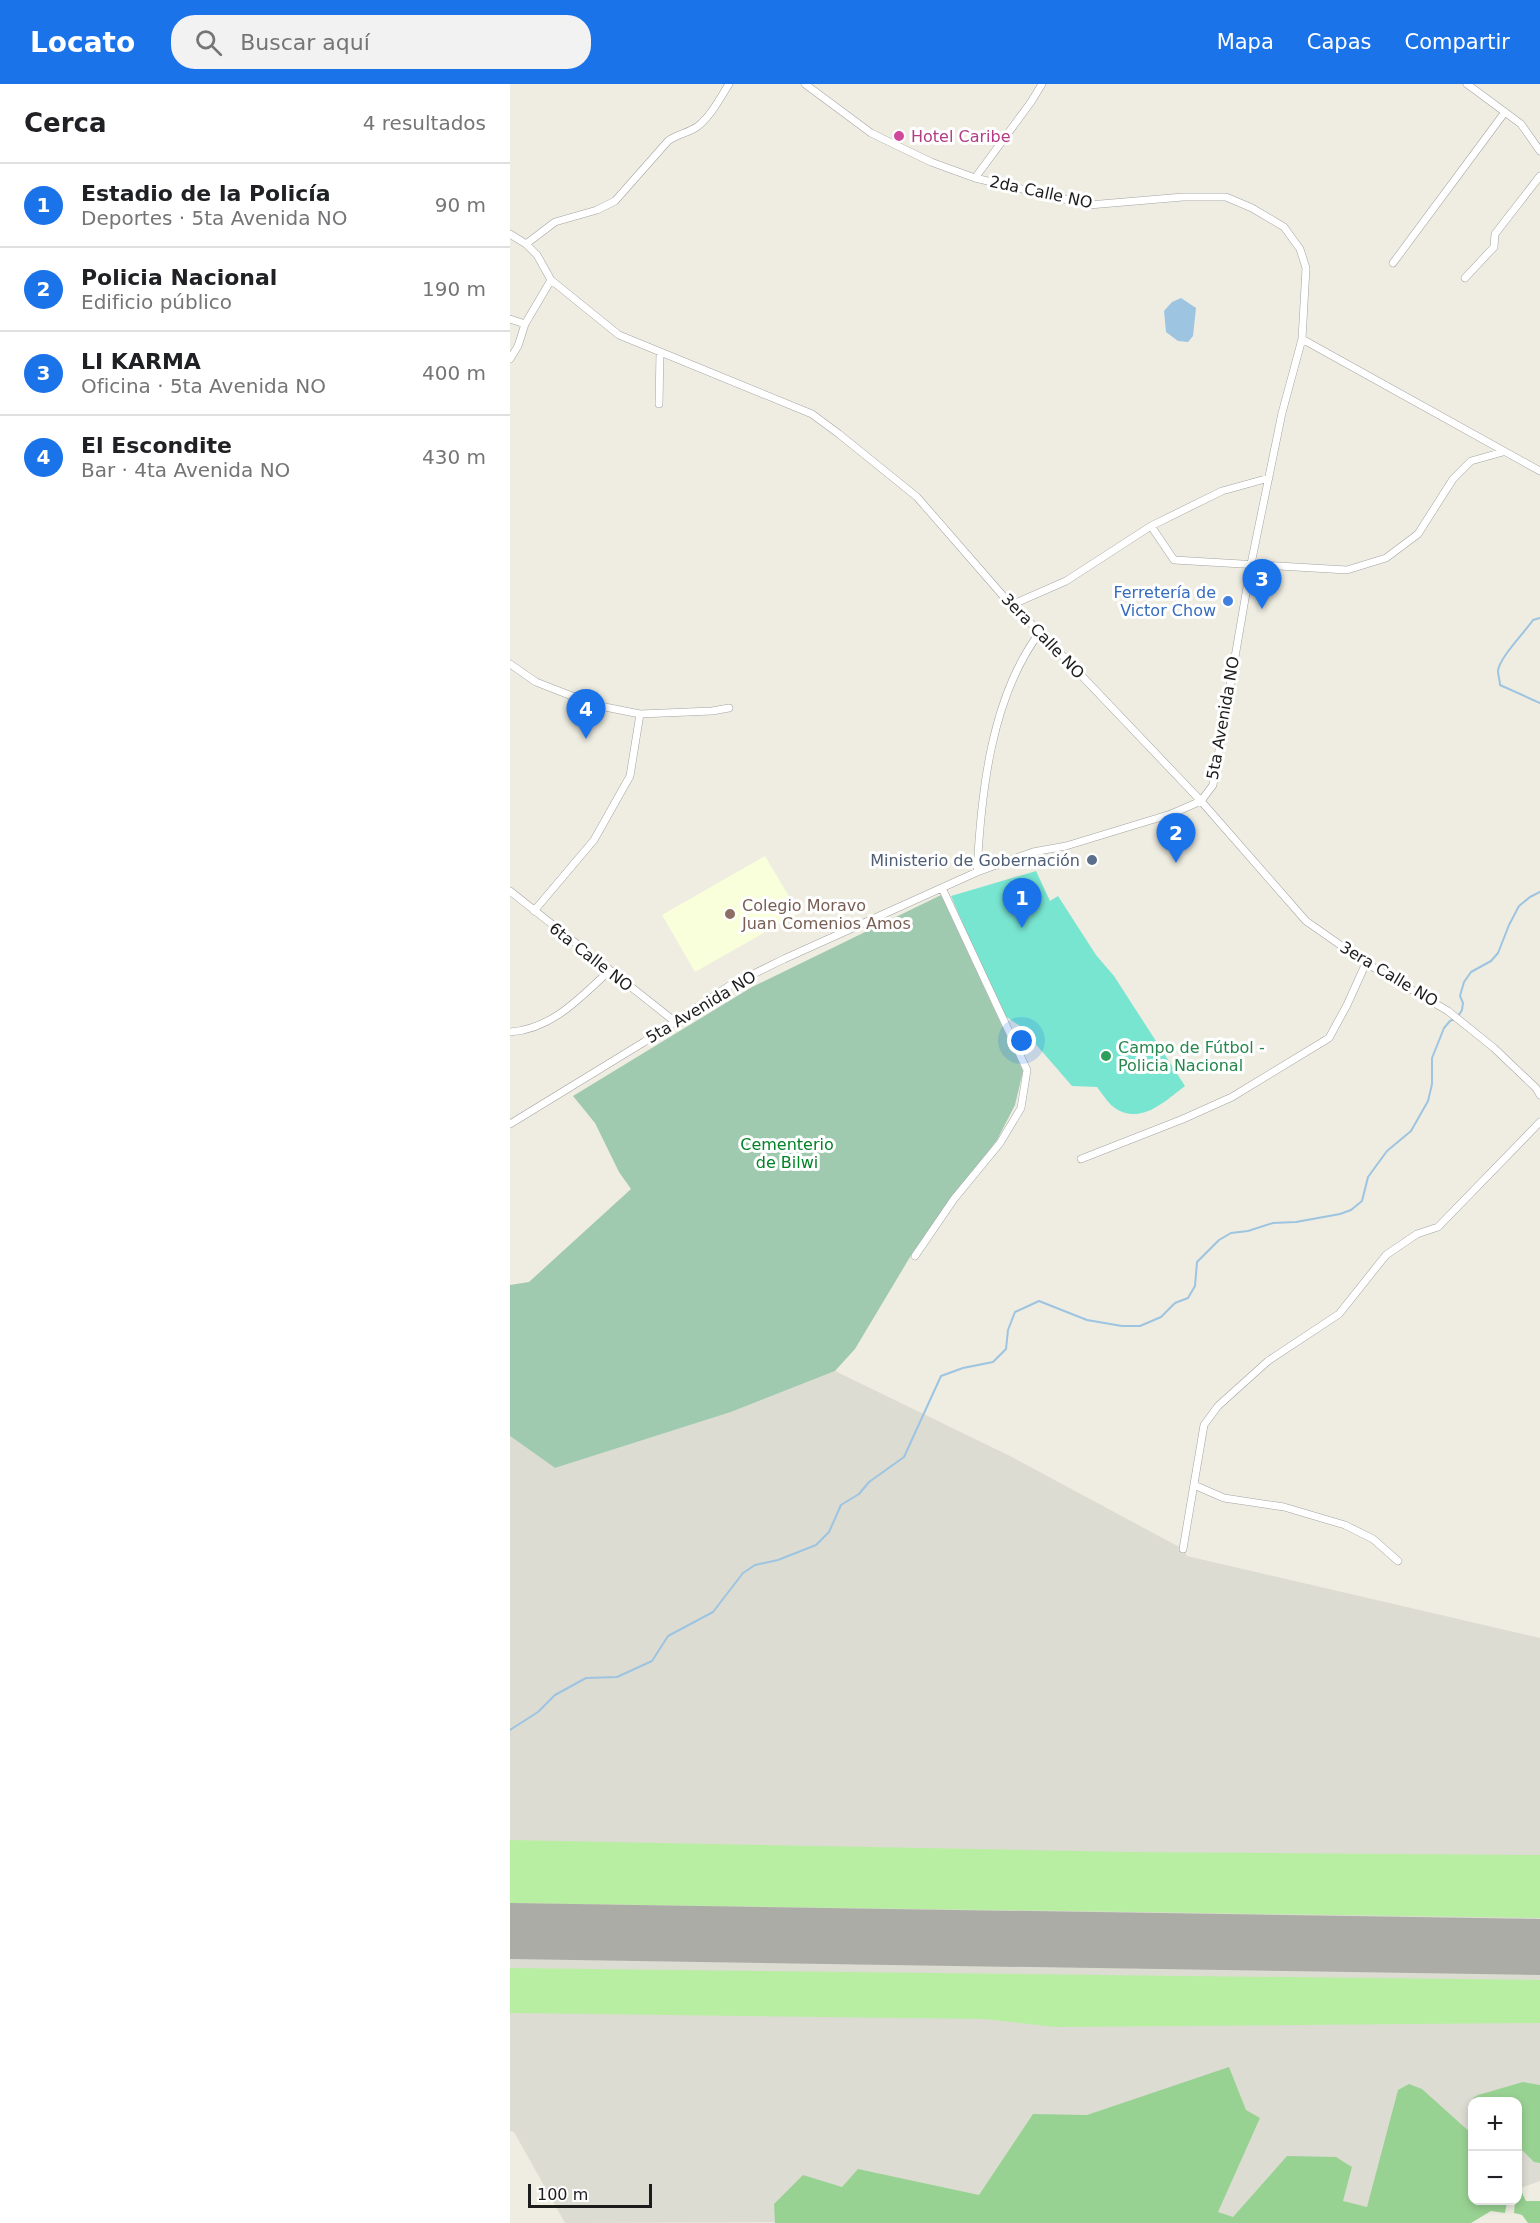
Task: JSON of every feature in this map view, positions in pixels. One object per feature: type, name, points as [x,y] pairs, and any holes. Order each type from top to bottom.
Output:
[{"type":"street","points":[[526,244],[555,222],[597,210],[615,201],[668,141],[677,134],[697,127],[702,122],[729,84]]},
{"type":"street","name":"2da Calle NO","points":[[805,84],[871,133],[931,162],[975,178],[1089,205],[1184,197],[1226,197],[1252,208],[1284,227],[1300,249],[1306,268]]},
{"type":"street","points":[[975,178],[1042,84]]},
{"type":"street","points":[[1467,84],[1521,124],[1540,151]]},
{"type":"street","points":[[1393,263],[1505,112]]},
{"type":"street","points":[[1465,278],[1494,247],[1495,234],[1540,176]]},
{"type":"street","name":"3era Calle NO","points":[[510,234],[526,244],[537,255],[551,280],[619,335],[812,414],[917,497],[1011,605],[1040,632],[1201,801],[1306,921],[1365,963],[1448,1011],[1494,1048],[1536,1088],[1540,1095]]},
{"type":"street","name":"5ta Avenida NO","points":[[510,1124],[738,982],[977,872],[1033,852],[1120,831],[1201,801],[1213,785],[1251,564],[1282,413],[1302,339],[1306,268]]},
{"type":"street","points":[[510,359],[518,346],[525,324],[551,280]]},
{"type":"street","points":[[510,319],[525,324]]},
{"type":"street","points":[[1302,339],[1540,471]]},
{"type":"street","points":[[659,404],[660,351]]},
{"type":"street","points":[[1151,526],[1174,560],[1347,570],[1386,558],[1418,534],[1453,479],[1472,461],[1503,452]]},
{"type":"street","points":[[1011,605],[1066,581],[1151,526],[1222,491],[1269,478]]},
{"type":"street","points":[[977,872],[983,785],[992,750],[1012,680],[1024,653],[1040,632]]},
{"type":"street","points":[[510,664],[536,682],[595,705],[640,714],[712,711],[729,708]]},
{"type":"street","points":[[534,911],[594,840],[630,776],[640,714]]},
{"type":"street","points":[[915,1256],[954,1199],[1000,1143],[1021,1108],[1027,1070],[942,888]]},
{"type":"street","name":"6ta Calle NO","points":[[510,891],[674,1021]]},
{"type":"street","points":[[1081,1159],[1184,1119],[1232,1097],[1329,1038],[1347,1005],[1365,963]]},
{"type":"street","points":[[510,1032],[535,1027],[566,1011],[609,971]]},
{"type":"street","points":[[1184,1549],[1204,1425],[1218,1406],[1268,1361],[1339,1314],[1386,1255],[1417,1234],[1438,1227],[1540,1122]]},
{"type":"street","points":[[1194,1485],[1224,1498],[1284,1507],[1345,1525],[1373,1539],[1398,1561]]},
{"type":"shaded area","points":[[1181,298],[1196,308],[1193,336],[1188,342],[1178,341],[1166,332],[1164,311],[1172,302]]},
{"type":"shaded area","name":"Colegio Moravo Juan Comenios Amos","points":[[765,856],[799,913],[695,972],[662,915]]},
{"type":"shaded area","points":[[1036,871],[1050,901],[1058,896],[1096,955],[1114,976],[1185,1086],[1150,1110],[1131,1114],[1121,1111],[1111,1105],[1097,1087],[1072,1086],[1020,1026],[1005,1016],[987,981],[951,896]]},
{"type":"shaded area","points":[[835,1371],[1012,1457],[1183,1549],[1187,1556],[1540,1638],[1540,2181],[1522,2188],[1522,2097],[1468,2097],[1468,2205],[1472,2205],[1472,2220],[565,2223],[514,2132],[510,2131],[510,1436],[555,1468],[731,1412]]},
{"type":"green space","name":"Cementerio de Bilwi","points":[[941,895],[1023,1071],[1015,1105],[997,1140],[913,1252],[855,1349],[835,1371],[731,1412],[555,1468],[510,1436],[510,1285],[529,1282],[631,1189],[619,1172],[595,1123],[573,1096],[752,987]]},
{"type":"green space","points":[[510,1840],[1130,1852],[1540,1855],[1540,1918],[510,1903]]},
{"type":"green space","points":[[510,1968],[1540,1980],[1540,2023],[1055,2027],[984,2019],[510,2013]]},
{"type":"green space","points":[[1229,2067],[1246,2110],[1260,2118],[1218,2212],[1233,2217],[1287,2156],[1336,2157],[1352,2167],[1343,2201],[1367,2207],[1398,2090],[1409,2084],[1422,2089],[1468,2130],[1468,2205],[1506,2205],[1505,2213],[1491,2211],[1471,2223],[775,2223],[774,2204],[803,2175],[842,2187],[858,2169],[979,2195],[1033,2114],[1087,2115]]},
{"type":"green space","points":[[1523,2082],[1540,2085],[1540,2163],[1534,2162],[1522,2150],[1522,2097],[1475,2097]]},
{"type":"green space","points":[[1522,2192],[1526,2201],[1540,2201],[1540,2223],[1528,2223],[1522,2215],[1514,2213],[1515,2205],[1522,2205]]},
{"type":"waterway","points":[[1540,618],[1533,620],[1513,645],[1498,671],[1500,685],[1540,703]]},
{"type":"waterway","points":[[510,1730],[538,1712],[555,1695],[586,1678],[617,1677],[652,1661],[668,1636],[713,1612],[743,1573],[755,1565],[778,1560],[816,1545],[829,1532],[841,1505],[859,1494],[869,1482],[904,1457],[941,1376],[963,1368],[993,1362],[1006,1349],[1008,1330],[1015,1312],[1039,1301],[1087,1320],[1122,1326],[1140,1326],[1161,1317],[1175,1303],[1188,1298],[1195,1286],[1197,1262],[1219,1240],[1231,1233],[1248,1231],[1273,1223],[1296,1222],[1351,1210],[1362,1201],[1368,1177],[1387,1151],[1411,1131],[1428,1101],[1432,1084],[1432,1058],[1444,1028],[1450,1021],[1457,1018],[1462,1010],[1463,1003],[1460,996],[1464,982],[1471,972],[1491,961],[1498,953],[1519,906],[1540,892]]},
{"type":"runway","points":[[510,1931],[1540,1947]]},
{"type":"place","name":"Hotel Caribe","points":[[899,136]]},
{"type":"place","name":"Ferretería de Victor Chow","points":[[1228,601]]},
{"type":"place","name":"LI KARMA","points":[[1262,609]]},
{"type":"place","name":"El Escondite","points":[[586,739]]},
{"type":"place","name":"Ministerio de Gobernación","points":[[1092,860]]},
{"type":"place","name":"Policia Nacional","points":[[1176,863]]},
{"type":"place","name":"Colegio Moravo Juan Comenios Amos","points":[[730,914]]},
{"type":"place","name":"Estadio de la Policía","points":[[1022,928]]},
{"type":"place","name":"Campo de Fútbol - Policia Nacional","points":[[1106,1056]]}]
